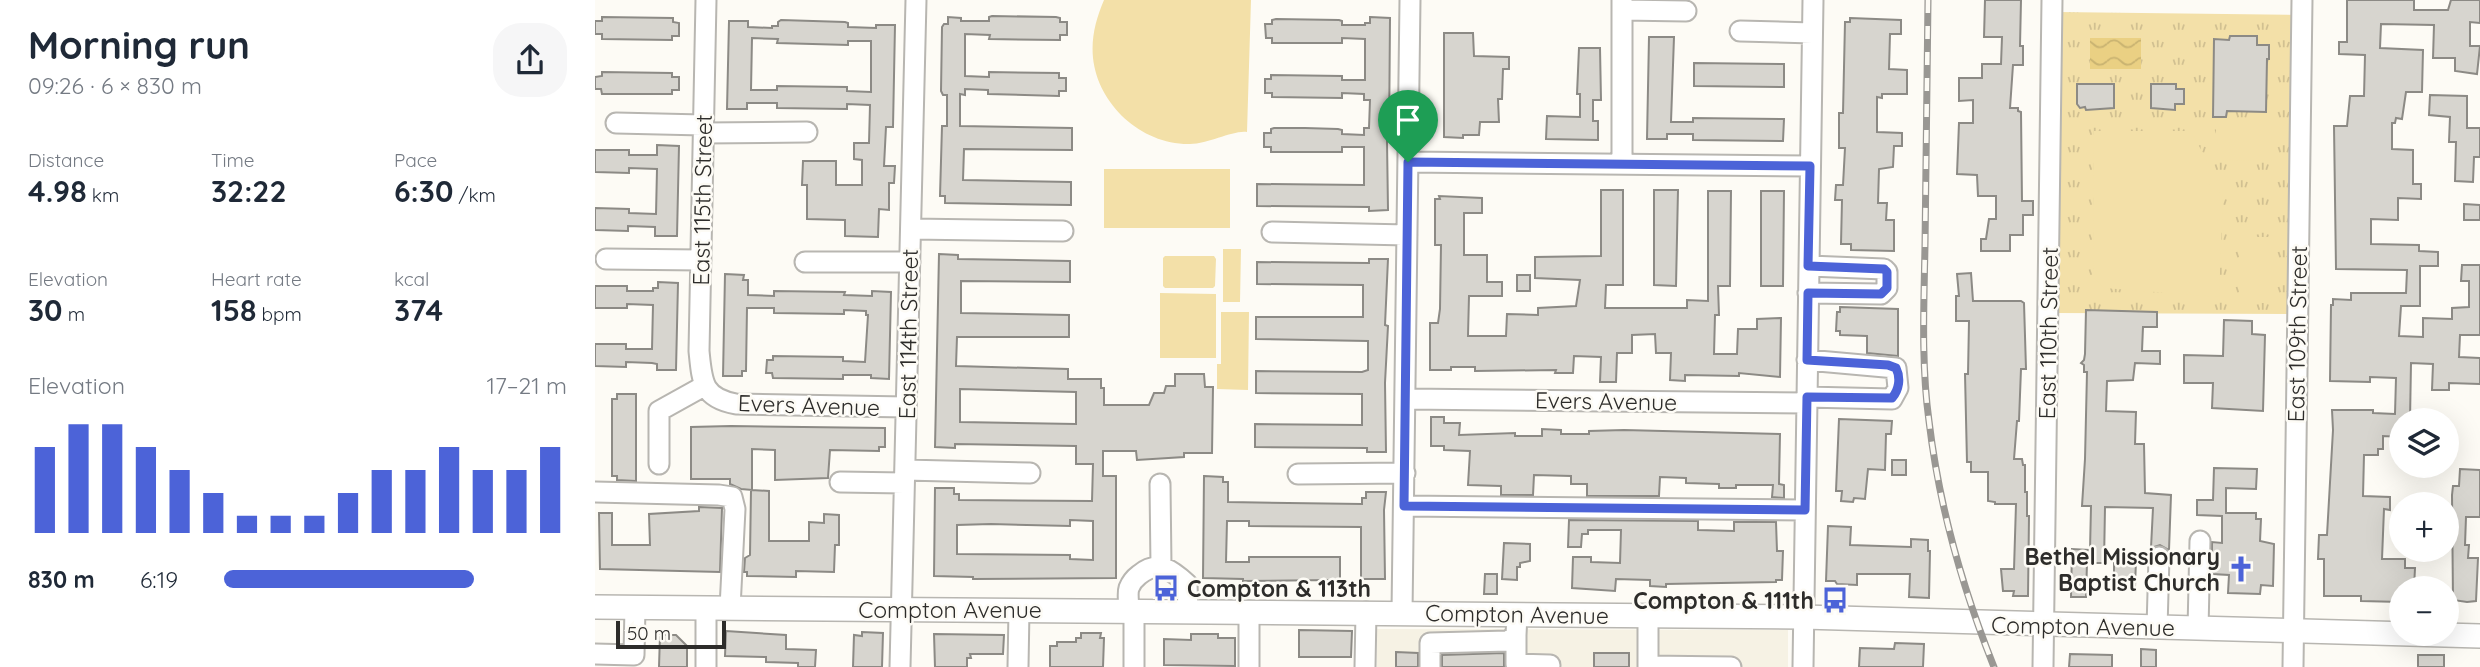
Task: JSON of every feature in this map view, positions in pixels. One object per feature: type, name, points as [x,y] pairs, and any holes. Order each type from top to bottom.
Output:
[{"type":"main road","name":"Compton Avenue","points":[[595,607],[1366,612],[1402,613],[1513,630],[1648,615],[2480,636]]},
{"type":"street","name":"East 115th Street","points":[[706,0],[699,351],[708,391]]},
{"type":"street","name":"East 114th Street","points":[[900,667],[916,0]]},
{"type":"street","points":[[1402,613],[1410,0]]},
{"type":"street","points":[[1803,667],[1813,0]]},
{"type":"street","name":"East 110th Street","points":[[2043,667],[2052,0]]},
{"type":"street","name":"East 109th Street","points":[[2293,667],[2302,0]]},
{"type":"street","points":[[1622,164],[1622,5],[1686,11]]},
{"type":"street","points":[[1740,31],[1812,33]]},
{"type":"street","points":[[616,123],[807,132]]},
{"type":"street","points":[[1408,162],[1810,166]]},
{"type":"street","points":[[911,229],[1063,231]]},
{"type":"street","points":[[1272,232],[1407,234]]},
{"type":"street","points":[[605,259],[701,260]]},
{"type":"street","points":[[805,262],[910,262]]},
{"type":"street","points":[[1808,266],[1884,269],[1887,272],[1887,288],[1881,294],[1808,293]]},
{"type":"street","name":"Evers Avenue","points":[[1406,399],[1807,400],[1892,398],[1898,388],[1898,370],[1888,365],[1807,360]]},
{"type":"street","points":[[659,464],[660,411],[708,391]]},
{"type":"street","name":"Evers Avenue","points":[[708,391],[723,402],[736,404],[907,407]]},
{"type":"street","points":[[839,482],[905,476],[1030,473]]},
{"type":"street","points":[[1299,474],[1405,473]]},
{"type":"street","points":[[1160,484],[1161,566]]},
{"type":"street","points":[[595,492],[732,497],[735,509],[730,608]]},
{"type":"street","points":[[1404,506],[1805,510]]},
{"type":"street","points":[[2198,629],[2200,541]]},
{"type":"street","points":[[2157,628],[2159,557]]},
{"type":"street","points":[[1134,667],[1129,589],[1131,584],[1147,568],[1161,566],[1174,572],[1187,584],[1188,611]]},
{"type":"street","points":[[595,654],[634,655],[635,607]]},
{"type":"street","points":[[706,608],[706,667]]},
{"type":"street","points":[[1018,667],[1019,610]]},
{"type":"street","points":[[1249,611],[1249,667]]},
{"type":"street","points":[[1365,667],[1366,612]]},
{"type":"street","points":[[1648,615],[1648,666],[1731,667]]},
{"type":"street","points":[[1430,667],[1430,643],[1513,630],[1516,664],[1550,665]]},
{"type":"shaded area","points":[[1377,629],[1788,630],[1788,667],[1377,667]]},
{"type":"green space","points":[[1104,0],[1251,0],[1247,132],[1205,142],[1172,143],[1155,138],[1125,119],[1104,91],[1093,58],[1095,28]]},
{"type":"green space","points":[[2058,12],[2299,15],[2294,314],[2053,313]]},
{"type":"green space","points":[[2216,127],[2272,127],[2272,161],[2216,160]]},
{"type":"green space","points":[[2094,131],[2191,131],[2207,161],[2206,182],[2223,195],[2219,297],[2104,288],[2093,277]]},
{"type":"green space","points":[[1104,169],[1230,169],[1230,228],[1104,228]]},
{"type":"green space","points":[[2239,237],[2271,237],[2271,303],[2239,303]]},
{"type":"green space","points":[[1223,249],[1241,249],[1240,302],[1223,302]]},
{"type":"green space","points":[[1165,256],[1214,256],[1215,286],[1165,288]]},
{"type":"green space","points":[[1160,293],[1216,294],[1216,358],[1160,358]]},
{"type":"green space","points":[[1221,312],[1249,312],[1248,390],[1217,389],[1217,364],[1221,364]]},
{"type":"water","points":[[2090,38],[2141,38],[2141,69],[2090,69]]},
{"type":"building","points":[[1985,0],[2021,0],[2020,46],[2023,46],[2023,65],[2013,65],[2010,108],[2018,108],[2021,112],[2022,201],[2033,201],[2033,215],[2023,215],[2023,235],[2010,235],[2010,251],[1981,251],[1981,239],[1986,239],[1989,219],[1996,219],[1996,196],[1978,196],[1977,175],[1957,174],[1959,123],[1973,123],[1973,100],[1959,101],[1959,78],[1982,78],[1982,64],[2001,64],[2002,37],[1984,37]]},
{"type":"building","points":[[2347,0],[2414,0],[2414,10],[2448,10],[2451,0],[2480,0],[2480,23],[2470,22],[2470,46],[2480,46],[2477,74],[2455,71],[2455,58],[2433,58],[2434,25],[2381,24],[2380,48],[2423,50],[2422,92],[2406,92],[2402,119],[2396,118],[2395,123],[2392,123],[2392,149],[2413,150],[2413,184],[2421,184],[2421,199],[2398,198],[2398,220],[2371,219],[2371,244],[2419,245],[2419,251],[2438,252],[2438,266],[2420,266],[2420,306],[2401,306],[2399,336],[2423,337],[2423,318],[2452,319],[2452,308],[2469,307],[2469,281],[2461,281],[2462,265],[2480,265],[2480,335],[2460,335],[2459,357],[2480,358],[2480,384],[2449,383],[2449,390],[2432,390],[2433,364],[2411,363],[2410,408],[2395,408],[2396,378],[2370,377],[2370,382],[2330,381],[2333,299],[2351,300],[2351,293],[2406,293],[2407,270],[2336,269],[2334,126],[2347,126],[2350,96],[2364,96],[2365,55],[2339,54],[2339,42],[2347,42]]},
{"type":"building","points":[[992,16],[1060,18],[1060,22],[1067,22],[1067,35],[1060,35],[1060,40],[989,39],[990,35],[965,34],[965,76],[989,77],[989,72],[1059,73],[1059,78],[1066,78],[1066,91],[1059,91],[1059,96],[988,94],[988,90],[965,89],[965,95],[960,94],[960,126],[1072,128],[1072,150],[964,149],[963,180],[1071,182],[1071,205],[945,203],[945,196],[940,196],[942,126],[947,126],[947,95],[943,95],[941,91],[942,27],[948,24],[948,17],[961,18],[961,21],[989,21]]},
{"type":"building","points":[[602,17],[673,18],[673,22],[679,23],[679,36],[672,36],[672,40],[602,39],[602,34],[595,34],[595,21],[602,21]]},
{"type":"building","points":[[1370,17],[1390,18],[1388,210],[1369,211],[1369,207],[1257,206],[1257,184],[1364,185],[1364,147],[1342,147],[1342,152],[1271,152],[1271,147],[1264,147],[1264,133],[1271,133],[1274,128],[1305,128],[1338,129],[1342,130],[1342,134],[1364,135],[1364,128],[1369,128],[1370,100],[1364,100],[1364,94],[1342,93],[1342,98],[1272,97],[1272,93],[1265,93],[1265,79],[1271,79],[1271,75],[1342,76],[1342,80],[1365,80],[1365,39],[1342,38],[1342,43],[1272,43],[1272,38],[1266,38],[1265,24],[1272,24],[1272,20],[1276,19],[1339,20],[1342,25],[1365,25],[1370,23]]},
{"type":"building","points":[[1850,18],[1901,20],[1901,34],[1890,34],[1889,69],[1907,70],[1907,94],[1882,94],[1882,98],[1877,97],[1877,132],[1902,133],[1902,146],[1894,146],[1893,167],[1879,169],[1878,203],[1887,203],[1886,220],[1894,220],[1894,251],[1851,250],[1851,244],[1841,244],[1842,200],[1835,200],[1836,185],[1843,185],[1845,148],[1839,148],[1839,113],[1843,113],[1845,22],[1850,22]]},
{"type":"building","points":[[729,21],[748,21],[748,27],[772,28],[778,26],[778,22],[845,22],[848,27],[876,28],[876,25],[895,25],[893,127],[886,127],[884,166],[895,166],[894,183],[889,183],[889,210],[879,209],[878,237],[845,236],[845,220],[807,219],[807,185],[802,185],[803,161],[836,161],[836,185],[862,185],[862,160],[854,159],[854,143],[869,143],[870,105],[847,104],[847,109],[777,108],[777,103],[747,103],[747,109],[727,109]],"holes":[[[752,38],[778,39],[777,43],[848,45],[848,41],[871,41],[871,92],[847,91],[847,87],[777,86],[777,90],[751,90]]]},
{"type":"building","points":[[1444,33],[1473,33],[1474,56],[1509,57],[1509,69],[1503,69],[1502,99],[1498,99],[1499,122],[1480,122],[1479,135],[1444,137]]},
{"type":"building","points":[[2230,36],[2257,36],[2257,45],[2269,45],[2266,112],[2227,111],[2226,117],[2213,117],[2214,39],[2229,40]]},
{"type":"building","points":[[1649,37],[1674,37],[1671,122],[1693,122],[1693,118],[1784,119],[1783,141],[1693,140],[1693,134],[1667,134],[1667,139],[1647,139]]},
{"type":"building","points":[[1579,48],[1600,48],[1601,100],[1593,100],[1593,121],[1598,121],[1598,140],[1546,139],[1547,116],[1580,117],[1580,94],[1577,94]]},
{"type":"building","points":[[1694,63],[1784,64],[1784,87],[1694,86]]},
{"type":"building","points":[[602,72],[672,73],[672,77],[679,77],[679,90],[672,90],[672,94],[602,94],[601,89],[595,89],[595,77],[602,76]]},
{"type":"building","points":[[2077,84],[2114,84],[2114,108],[2080,108],[2077,104]]},
{"type":"building","points":[[2151,84],[2176,84],[2176,89],[2184,89],[2184,104],[2175,104],[2175,110],[2151,108]]},
{"type":"building","points":[[2430,95],[2467,96],[2467,128],[2480,128],[2480,157],[2474,157],[2473,182],[2455,181],[2456,142],[2449,142],[2450,117],[2429,115]]},
{"type":"building","points":[[657,145],[679,146],[677,236],[655,236],[655,227],[628,226],[628,231],[595,230],[595,208],[629,209],[629,213],[656,214],[657,169],[629,168],[629,173],[595,172],[595,150],[629,150],[629,155],[657,155]]},
{"type":"building","points":[[1601,190],[1623,190],[1623,285],[1606,285],[1605,308],[1687,308],[1687,300],[1708,301],[1708,191],[1731,191],[1730,286],[1718,286],[1719,315],[1715,315],[1714,354],[1737,354],[1738,329],[1757,329],[1757,319],[1781,318],[1780,377],[1739,373],[1739,376],[1685,375],[1685,381],[1670,380],[1671,353],[1656,353],[1655,334],[1632,335],[1632,353],[1617,353],[1616,382],[1600,382],[1601,357],[1574,356],[1573,373],[1555,373],[1556,370],[1475,371],[1475,367],[1430,370],[1430,323],[1438,323],[1440,309],[1441,245],[1435,245],[1435,199],[1440,199],[1439,196],[1482,198],[1482,213],[1464,213],[1464,255],[1487,255],[1487,282],[1502,282],[1502,296],[1469,296],[1468,336],[1506,336],[1507,314],[1538,315],[1538,308],[1576,306],[1580,280],[1535,278],[1535,257],[1601,256]]},
{"type":"building","points":[[1654,190],[1678,190],[1676,286],[1654,285]]},
{"type":"building","points":[[1761,191],[1784,191],[1783,286],[1761,286]]},
{"type":"building","points":[[2464,204],[2480,205],[2480,220],[2464,220]]},
{"type":"building","points":[[939,254],[958,255],[958,259],[1070,261],[1070,282],[961,281],[961,313],[1069,315],[1069,337],[957,337],[956,366],[1068,369],[1068,379],[1101,379],[1104,405],[1149,405],[1154,393],[1164,393],[1166,386],[1175,386],[1175,374],[1204,374],[1205,387],[1213,387],[1212,453],[1184,453],[1184,457],[1137,460],[1136,451],[1103,451],[1103,476],[1116,476],[1116,578],[973,579],[934,576],[935,488],[954,488],[954,494],[959,494],[959,500],[1092,501],[1093,464],[1076,464],[1076,446],[955,444],[955,448],[935,447]],"holes":[[[960,389],[1076,392],[1076,424],[960,422]],[[1070,520],[1093,521],[1093,560],[1070,559],[1070,555],[957,554],[957,525],[1070,526]]]},
{"type":"building","points":[[1369,259],[1388,259],[1385,325],[1388,326],[1386,452],[1367,452],[1367,448],[1255,447],[1255,424],[1362,425],[1362,394],[1256,393],[1256,371],[1368,370],[1368,341],[1256,339],[1256,317],[1363,317],[1363,285],[1257,284],[1257,262],[1369,263]]},
{"type":"building","points":[[1971,273],[1973,301],[2024,303],[2026,369],[2021,369],[2014,459],[2022,459],[2025,465],[2025,492],[2029,516],[2028,596],[2013,596],[2014,591],[2003,591],[2001,569],[2014,569],[2016,504],[1995,504],[1988,501],[1988,472],[1971,472],[1971,462],[1967,462],[1965,374],[1968,374],[1969,321],[1956,321],[1956,296],[1959,296],[1957,274]]},
{"type":"building","points":[[725,274],[744,275],[743,280],[748,280],[748,295],[774,296],[774,291],[845,292],[844,295],[872,296],[872,291],[891,292],[889,379],[871,378],[871,375],[843,375],[843,379],[773,378],[772,373],[766,373],[767,360],[773,360],[773,356],[843,357],[843,361],[865,362],[868,315],[866,311],[844,310],[844,314],[774,313],[774,308],[747,308],[746,371],[742,371],[742,376],[723,376]]},
{"type":"building","points":[[1517,275],[1530,275],[1530,291],[1517,291]]},
{"type":"building","points":[[658,282],[678,283],[676,370],[657,370],[657,364],[652,363],[626,362],[626,367],[595,366],[595,344],[626,344],[626,349],[652,349],[653,305],[627,304],[627,308],[595,308],[595,286],[627,286],[627,291],[653,291],[653,288],[658,288]]},
{"type":"building","points":[[1840,307],[1898,309],[1898,356],[1867,353],[1867,336],[1840,335],[1840,331],[1836,331],[1837,312],[1840,312]]},
{"type":"building","points":[[2086,310],[2157,312],[2157,327],[2143,327],[2142,351],[2160,351],[2160,364],[2135,363],[2133,380],[2107,381],[2106,411],[2136,412],[2135,444],[2144,444],[2145,493],[2171,495],[2169,550],[2160,545],[2151,548],[2153,508],[2105,507],[2104,563],[2087,563],[2086,597],[2071,597],[2072,549],[2090,550],[2091,506],[2082,506],[2087,372],[2084,372],[2084,365],[2081,363],[2085,354]]},
{"type":"building","points":[[2224,320],[2252,321],[2252,334],[2265,335],[2263,411],[2212,408],[2213,383],[2184,383],[2184,355],[2223,356]]},
{"type":"building","points":[[617,394],[636,394],[636,481],[617,480],[617,476],[612,476],[612,399],[617,399]]},
{"type":"building","points":[[2332,410],[2373,410],[2373,413],[2389,414],[2389,436],[2383,436],[2383,449],[2378,449],[2378,455],[2364,455],[2363,496],[2389,497],[2389,510],[2384,509],[2382,559],[2405,562],[2405,568],[2415,568],[2415,576],[2389,576],[2389,602],[2361,601],[2361,596],[2324,596],[2324,559],[2318,559],[2319,535],[2327,535]]},
{"type":"building","points":[[1431,417],[1444,417],[1444,423],[1460,423],[1459,435],[1515,433],[1515,436],[1542,436],[1542,429],[1561,430],[1561,434],[1624,430],[1780,434],[1779,484],[1784,485],[1784,498],[1772,497],[1773,485],[1719,488],[1719,484],[1686,483],[1686,478],[1660,477],[1659,496],[1587,496],[1587,484],[1571,484],[1571,476],[1534,475],[1533,495],[1501,495],[1501,486],[1468,485],[1470,451],[1444,450],[1444,446],[1431,446]]},
{"type":"building","points":[[1839,419],[1892,421],[1891,434],[1886,434],[1885,470],[1868,469],[1865,499],[1854,498],[1853,502],[1841,501],[1842,491],[1836,491]]},
{"type":"building","points":[[691,427],[885,428],[885,447],[879,447],[879,451],[830,450],[828,478],[775,480],[775,450],[752,449],[752,490],[730,484],[730,479],[691,479]]},
{"type":"building","points":[[1892,460],[1906,460],[1906,475],[1892,475]]},
{"type":"building","points":[[2214,468],[2257,469],[2256,489],[2226,488],[2226,513],[2256,513],[2256,519],[2261,519],[2260,541],[2274,544],[2273,586],[2261,585],[2260,594],[2228,593],[2229,575],[2212,574],[2212,542],[2222,543],[2222,516],[2197,515],[2197,500],[2213,500]]},
{"type":"building","points":[[2460,469],[2480,470],[2480,517],[2466,517],[2465,545],[2469,545],[2468,558],[2478,558],[2476,601],[2467,602],[2459,601],[2459,576],[2453,576],[2453,562],[2459,562],[2459,492],[2452,492],[2453,486],[2459,486]]},
{"type":"building","points":[[1204,476],[1223,477],[1223,482],[1228,482],[1228,502],[1362,504],[1366,492],[1386,492],[1385,579],[1361,579],[1361,527],[1249,526],[1249,521],[1227,521],[1226,562],[1249,562],[1249,557],[1340,557],[1340,582],[1203,578]]},
{"type":"building","points":[[751,490],[769,491],[769,541],[809,541],[809,522],[824,523],[824,514],[839,515],[839,545],[835,545],[834,572],[796,571],[796,577],[747,576],[747,572],[744,572],[745,558],[750,555]]},
{"type":"building","points":[[699,507],[722,508],[720,572],[600,569],[599,513],[612,513],[612,545],[650,545],[649,514],[699,511]]},
{"type":"building","points":[[1569,520],[1698,521],[1698,530],[1734,531],[1734,522],[1776,522],[1777,551],[1783,551],[1782,580],[1666,584],[1666,587],[1650,586],[1650,580],[1616,579],[1615,591],[1572,588],[1573,557],[1591,557],[1591,562],[1620,563],[1621,530],[1588,530],[1588,534],[1582,534],[1581,547],[1568,547]]},
{"type":"building","points":[[1828,526],[1851,527],[1850,545],[1911,547],[1911,539],[1928,540],[1929,598],[1909,597],[1910,574],[1857,574],[1857,585],[1826,581]]},
{"type":"building","points":[[1504,543],[1530,544],[1530,561],[1520,563],[1520,567],[1517,567],[1517,580],[1502,579]]},
{"type":"building","points":[[2114,559],[2136,560],[2135,587],[2114,586]]},
{"type":"building","points":[[1485,574],[1497,574],[1497,594],[1484,594]]},
{"type":"building","points":[[1299,630],[1352,631],[1351,657],[1299,657]]},
{"type":"building","points":[[726,631],[786,635],[786,649],[816,650],[815,667],[798,667],[798,663],[766,662],[766,657],[725,656]]},
{"type":"building","points":[[862,632],[883,633],[882,667],[853,667],[854,635],[862,636]]},
{"type":"building","points":[[1081,633],[1101,633],[1100,638],[1104,638],[1103,667],[1050,667],[1050,646],[1057,646],[1057,642],[1076,642],[1076,638],[1081,638]]},
{"type":"building","points":[[934,634],[1004,635],[1003,654],[970,654],[967,667],[935,667]]},
{"type":"building","points":[[1191,634],[1218,634],[1218,638],[1235,638],[1235,666],[1164,665],[1164,639],[1191,640]]},
{"type":"building","points":[[660,635],[676,635],[687,646],[687,667],[659,667]]},
{"type":"building","points":[[1895,643],[1924,644],[1923,667],[1859,667],[1860,648],[1894,649]]},
{"type":"building","points":[[2141,649],[2156,650],[2156,667],[2141,667]]},
{"type":"building","points":[[1396,652],[1418,653],[1418,667],[1396,667]]},
{"type":"building","points":[[1504,653],[1504,667],[1442,667],[1442,655]]},
{"type":"building","points":[[1594,653],[1629,653],[1629,667],[1594,667]]},
{"type":"building","points":[[2070,654],[2112,655],[2112,667],[2069,667]]},
{"type":"building","points":[[2418,655],[2444,655],[2444,667],[2418,667]]},
{"type":"railway","points":[[1928,0],[1924,333],[1926,399],[1933,453],[1953,546],[1994,667]]},
{"type":"place","name":"Bethel Missionary Baptist Church","points":[[2241,569]]},
{"type":"place","name":"Compton & 113th","points":[[1166,588]]},
{"type":"place","name":"Compton & 111th","points":[[1835,600]]},
{"type":"route","points":[[1408,162],[1810,166],[1808,266],[1881,268],[1887,272],[1887,288],[1881,294],[1808,293],[1807,360],[1888,365],[1898,370],[1896,393],[1892,398],[1807,397],[1805,510],[1404,506],[1408,162]]}]
